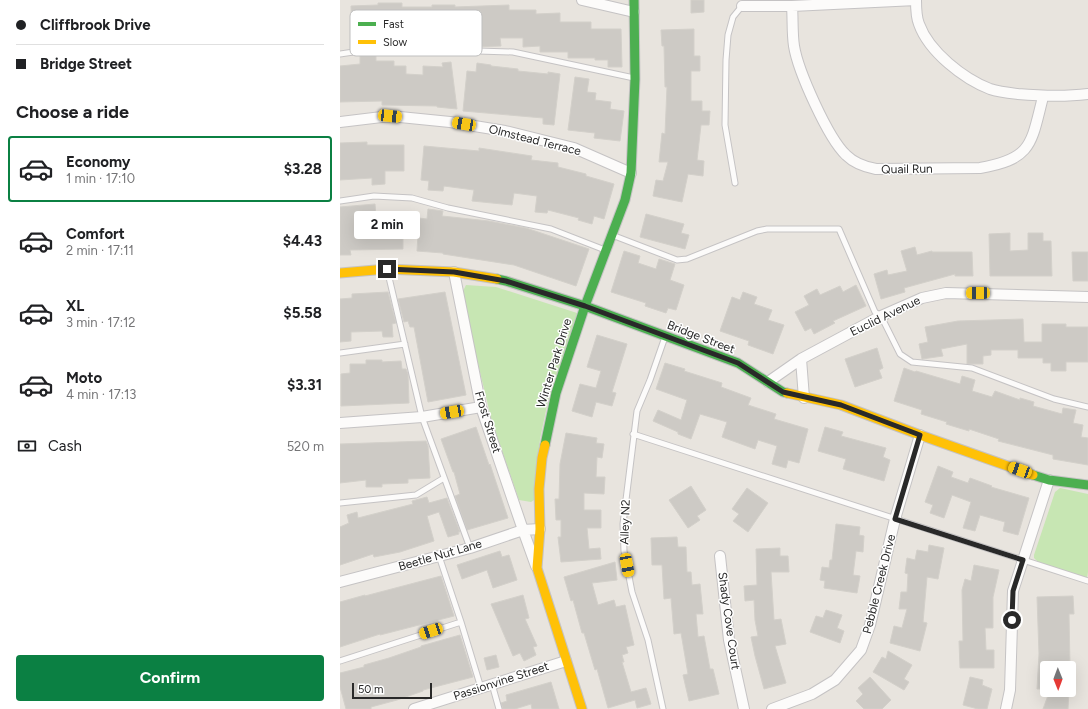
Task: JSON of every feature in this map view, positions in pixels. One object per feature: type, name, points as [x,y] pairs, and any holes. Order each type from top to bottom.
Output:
[{"type":"street","points":[[582,0],[634,12]]},
{"type":"street","name":"Winter Park Drive","points":[[582,709],[537,568],[540,529],[539,489],[542,458],[556,392],[585,306],[625,200],[631,173],[635,79],[634,0]]},
{"type":"street","points":[[742,6],[792,6],[916,0],[919,25],[935,50],[970,79],[991,89],[1044,96],[1088,94]]},
{"type":"street","name":"Quail Run","points":[[792,6],[794,46],[802,74],[823,120],[834,140],[845,155],[853,161],[866,167],[876,169],[980,168],[996,165],[1015,158],[1024,152],[1030,143],[1044,96]]},
{"type":"street","name":"Olmstead Terrace","points":[[340,122],[390,116],[450,122],[505,131],[574,148],[631,173]]},
{"type":"street","name":"Bridge Street","points":[[340,273],[387,269],[454,272],[506,281],[585,306],[738,363],[783,392],[804,398],[841,405],[920,435],[1049,480],[1088,485]]},
{"type":"street","name":"Frost Street","points":[[454,272],[482,407],[537,568]]},
{"type":"street","name":"Euclid Avenue","points":[[768,382],[801,359],[882,316],[922,298],[946,293],[1088,297]]},
{"type":"street","points":[[801,359],[804,398]]},
{"type":"street","points":[[340,423],[422,417],[482,407]]},
{"type":"street","name":"Pebble Creek Drive","points":[[772,709],[812,694],[835,680],[861,650],[870,625],[895,519],[920,435]]},
{"type":"street","points":[[1006,709],[1010,690],[1013,591],[1049,480]]},
{"type":"street","name":"Beetle Nut Lane","points":[[340,582],[470,548],[523,530],[540,529]]},
{"type":"street","name":"Shady Cove Court","points":[[720,556],[729,640],[744,709]]},
{"type":"street","name":"Passionvine Street","points":[[414,709],[566,661]]},
{"type":"lane","points":[[735,183],[725,125],[726,60],[728,35],[733,17],[742,6]]},
{"type":"lane","points":[[482,51],[513,52],[635,79]]},
{"type":"lane","points":[[340,54],[350,52]]},
{"type":"lane","points":[[340,201],[374,196],[412,198],[448,208],[551,228],[606,250]]},
{"type":"lane","points":[[612,235],[677,260],[687,259],[757,231],[767,229],[838,229],[874,312],[882,316],[900,354],[912,362],[972,368],[1054,399],[1088,408]]},
{"type":"lane","points":[[387,269],[422,417],[470,548]]},
{"type":"lane","name":"Alley N2","points":[[662,709],[648,640],[632,592],[624,551],[623,524],[637,411],[650,380],[665,336]]},
{"type":"lane","points":[[340,353],[405,344]]},
{"type":"lane","points":[[633,434],[1088,581]]},
{"type":"lane","points":[[340,503],[416,494],[444,478]]},
{"type":"lane","points":[[439,556],[481,688]]},
{"type":"lane","points":[[340,661],[461,622]]},
{"type":"lane","points":[[492,684],[499,709]]},
{"type":"green space","points":[[466,285],[496,287],[577,313],[575,324],[548,401],[540,439],[534,500],[531,502],[519,500],[492,422],[473,343],[463,291]]},
{"type":"green space","points":[[1060,488],[1088,494],[1087,578],[1038,562],[1034,558],[1055,492]]},
{"type":"building","points":[[691,0],[704,0],[704,12],[691,13]]},
{"type":"building","points":[[378,3],[402,3],[402,7],[455,5],[455,7],[509,5],[509,10],[536,10],[536,14],[560,13],[560,22],[591,22],[591,29],[621,29],[622,67],[608,67],[608,60],[595,60],[595,58],[568,58],[568,52],[540,52],[540,46],[523,47],[523,38],[500,38],[501,46],[482,47],[482,10],[351,10],[351,6],[378,5]]},
{"type":"building","points":[[694,29],[694,56],[700,56],[700,71],[691,71],[691,101],[702,101],[702,111],[710,111],[709,125],[701,125],[697,160],[704,161],[703,176],[688,174],[682,202],[653,196],[656,180],[663,181],[668,162],[659,162],[662,133],[665,134],[667,87],[665,87],[664,46],[662,46],[661,30]]},
{"type":"building","points":[[360,56],[376,56],[376,61],[394,61],[394,66],[406,66],[406,74],[423,75],[423,66],[443,67],[442,63],[451,62],[457,109],[437,106],[382,105],[382,101],[340,102],[340,66],[360,64]]},
{"type":"building","points":[[477,63],[518,69],[518,71],[560,74],[554,125],[543,124],[543,118],[463,111],[467,71],[476,72]]},
{"type":"building","points":[[575,77],[589,79],[587,92],[596,93],[595,100],[611,102],[610,109],[624,111],[620,141],[594,138],[595,133],[568,130]]},
{"type":"building","points":[[367,142],[367,145],[404,145],[404,171],[385,171],[385,184],[372,185],[372,178],[340,180],[340,143]]},
{"type":"building","points":[[424,146],[479,151],[479,148],[532,156],[531,160],[558,163],[558,167],[586,174],[586,176],[614,184],[604,219],[594,216],[592,224],[578,220],[579,218],[548,210],[547,213],[535,212],[537,196],[514,193],[512,205],[472,201],[474,190],[444,186],[443,191],[428,190],[429,181],[421,180]]},
{"type":"building","points":[[375,204],[376,216],[403,216],[403,249],[350,250],[351,255],[340,255],[340,207]]},
{"type":"building","points":[[428,209],[443,211],[442,216],[489,221],[526,228],[589,249],[576,286],[514,265],[443,253],[417,251],[419,218],[427,219]]},
{"type":"building","points":[[646,214],[684,224],[681,233],[689,235],[685,249],[640,237]]},
{"type":"building","points":[[1010,233],[1010,251],[1028,250],[1028,233],[1043,233],[1043,241],[1051,241],[1052,276],[990,276],[989,234]]},
{"type":"building","points":[[915,247],[917,255],[932,251],[972,252],[973,276],[955,276],[955,274],[904,288],[905,292],[881,299],[874,274],[887,270],[888,275],[907,271],[901,251]]},
{"type":"building","points":[[624,251],[640,256],[638,263],[656,269],[659,259],[675,264],[670,280],[684,285],[676,310],[668,308],[666,313],[645,306],[646,303],[611,292]]},
{"type":"building","points":[[1072,252],[1088,252],[1088,281],[1073,281]]},
{"type":"building","points":[[856,285],[866,306],[833,321],[835,323],[814,334],[811,328],[805,331],[795,312],[809,305],[804,296],[817,289],[820,295],[840,286],[843,292]]},
{"type":"building","points":[[388,292],[396,323],[392,324],[393,337],[383,337],[382,331],[351,332],[351,341],[340,342],[340,299],[352,298],[352,294]]},
{"type":"building","points":[[445,292],[466,395],[428,402],[414,327],[410,327],[408,321],[404,322],[398,299]]},
{"type":"building","points":[[743,292],[757,297],[754,304],[772,310],[768,320],[784,325],[773,354],[748,345],[749,341],[720,331],[732,297],[740,300]]},
{"type":"building","points":[[1023,319],[1024,342],[1042,342],[1042,324],[1066,324],[1066,327],[1088,327],[1088,362],[1066,362],[1066,371],[1051,371],[1051,363],[1043,363],[1043,358],[1018,358],[1018,350],[991,350],[991,355],[983,356],[983,364],[967,364],[967,344],[941,349],[943,356],[922,359],[919,344],[928,342],[925,327],[958,321]]},
{"type":"building","points":[[597,335],[627,344],[612,392],[616,393],[612,406],[596,402],[592,417],[572,411],[580,384],[596,388],[601,371],[587,367]]},
{"type":"building","points":[[877,348],[883,368],[879,370],[882,378],[855,387],[845,359]]},
{"type":"building","points":[[366,360],[382,360],[382,362],[401,361],[402,369],[406,369],[408,374],[409,403],[341,406],[341,374],[350,373],[350,364],[366,364]]},
{"type":"building","points":[[665,363],[685,369],[684,371],[722,383],[721,387],[751,398],[748,405],[776,414],[774,419],[808,429],[799,463],[788,460],[786,468],[772,464],[777,446],[758,440],[755,449],[722,437],[727,422],[700,414],[691,439],[653,421],[658,410],[681,420],[687,400],[656,389]]},
{"type":"building","points":[[904,368],[960,384],[962,376],[975,380],[972,391],[992,397],[995,391],[1020,400],[1020,398],[1034,402],[1033,406],[1062,414],[1063,408],[1076,410],[1073,423],[1083,425],[1081,437],[1088,438],[1088,465],[1053,459],[1053,455],[998,441],[999,439],[969,429],[969,431],[946,424],[947,422],[921,414],[922,410],[894,401]]},
{"type":"building","points":[[476,427],[508,518],[467,530],[455,496],[460,494],[454,472],[441,439]]},
{"type":"building","points":[[825,427],[843,432],[841,436],[886,448],[883,457],[890,460],[884,481],[843,469],[846,459],[818,451]]},
{"type":"building","points":[[566,433],[597,438],[596,443],[604,444],[602,458],[597,457],[596,477],[605,477],[604,494],[584,493],[584,510],[601,510],[601,528],[587,528],[589,549],[600,548],[601,559],[561,562],[558,537],[561,537],[561,520],[556,520],[555,499],[559,499],[560,464]]},
{"type":"building","points":[[426,441],[428,446],[430,478],[408,479],[408,483],[382,484],[382,487],[366,487],[366,480],[340,483],[340,444]]},
{"type":"building","points":[[938,466],[953,472],[951,477],[968,483],[970,478],[992,486],[991,487],[1029,498],[1018,535],[1003,531],[1005,522],[980,515],[975,531],[963,528],[971,502],[952,495],[944,518],[930,513],[933,505],[925,502]]},
{"type":"building","points":[[691,486],[706,510],[697,516],[700,520],[688,528],[669,500]]},
{"type":"building","points":[[747,488],[768,503],[748,532],[733,521],[739,514],[732,509]]},
{"type":"building","points":[[427,497],[429,503],[447,498],[460,532],[458,532],[459,534],[448,537],[439,512],[427,516],[434,541],[400,552],[374,557],[373,554],[340,565],[340,527],[349,523],[347,515],[357,512],[358,518],[413,504],[412,501]]},
{"type":"building","points":[[836,524],[860,527],[859,535],[864,536],[863,552],[856,551],[853,575],[860,576],[857,593],[824,588],[825,581],[820,580],[822,567],[829,568],[830,560],[832,560]]},
{"type":"building","points":[[677,537],[678,547],[686,547],[687,572],[691,572],[692,585],[700,584],[703,614],[696,614],[698,637],[704,636],[710,669],[713,669],[719,694],[689,701],[683,675],[688,674],[681,633],[674,634],[671,598],[664,599],[662,565],[652,565],[651,538]]},
{"type":"building","points":[[929,545],[944,548],[938,579],[927,577],[923,622],[927,623],[920,651],[890,643],[894,626],[902,628],[907,609],[899,609],[901,592],[907,592],[908,574],[905,573],[907,558],[915,560],[917,550],[928,552]]},
{"type":"building","points":[[780,548],[780,556],[788,556],[789,572],[771,572],[774,620],[781,619],[786,644],[775,646],[786,683],[764,689],[751,637],[758,636],[755,620],[754,600],[745,601],[744,586],[757,585],[756,549]]},
{"type":"building","points":[[500,551],[502,557],[509,555],[517,580],[493,588],[487,570],[462,579],[457,565]]},
{"type":"building","points":[[615,562],[617,580],[592,583],[598,605],[614,600],[616,607],[625,605],[634,645],[626,647],[628,653],[622,655],[624,662],[622,662],[631,692],[646,688],[651,704],[637,708],[635,700],[608,708],[597,669],[595,670],[584,633],[582,633],[573,600],[571,601],[564,577]]},
{"type":"building","points":[[974,565],[999,570],[993,597],[993,628],[985,628],[986,650],[994,650],[994,668],[960,668],[959,641],[963,641],[962,590],[965,579],[971,581]]},
{"type":"building","points":[[441,576],[454,616],[380,634],[340,647],[340,602]]},
{"type":"building","points":[[523,595],[529,618],[525,619],[537,646],[533,647],[536,655],[524,661],[520,653],[513,656],[491,604]]},
{"type":"building","points":[[1073,596],[1074,614],[1069,614],[1070,661],[1040,661],[1040,689],[1037,689],[1039,654],[1037,597]]},
{"type":"building","points":[[826,610],[842,615],[837,628],[844,631],[840,643],[810,632],[816,616],[823,618]]},
{"type":"building","points":[[460,635],[473,677],[423,690],[397,700],[371,707],[371,709],[346,709],[340,687],[340,673],[364,667],[364,665],[389,658],[421,646]]},
{"type":"building","points":[[888,651],[912,665],[904,679],[909,682],[904,690],[873,672],[882,657],[886,659]]},
{"type":"building","points":[[496,655],[499,667],[487,670],[484,658]]},
{"type":"building","points":[[870,677],[891,700],[882,709],[864,709],[856,701],[863,694],[858,688]]},
{"type":"building","points":[[970,677],[983,680],[982,685],[992,689],[987,709],[978,709],[963,705]]},
{"type":"building","points":[[551,682],[559,709],[532,709],[531,704],[515,709],[503,709],[501,703],[507,701],[506,695]]},
{"type":"building","points":[[1047,697],[1069,697],[1068,709],[1043,709]]},
{"type":"traffic: fast","points":[[545,445],[556,393],[585,306],[625,200],[631,173],[635,79],[634,0]]},
{"type":"traffic: fast","points":[[497,279],[585,306],[738,363],[783,392],[787,393]]},
{"type":"traffic: fast","points":[[1033,475],[1049,480],[1088,485]]},
{"type":"traffic: slow","points":[[340,273],[387,269],[454,272],[497,279]]},
{"type":"traffic: slow","points":[[787,393],[841,405],[1033,475]]},
{"type":"traffic: slow","points":[[545,445],[542,458],[539,489],[540,529],[537,568],[582,709]]},
{"type":"route","points":[[387,269],[454,272],[506,281],[585,306],[738,363],[783,392],[804,398],[841,405],[920,435],[895,519],[1023,560],[1013,591],[1012,620]]}]
